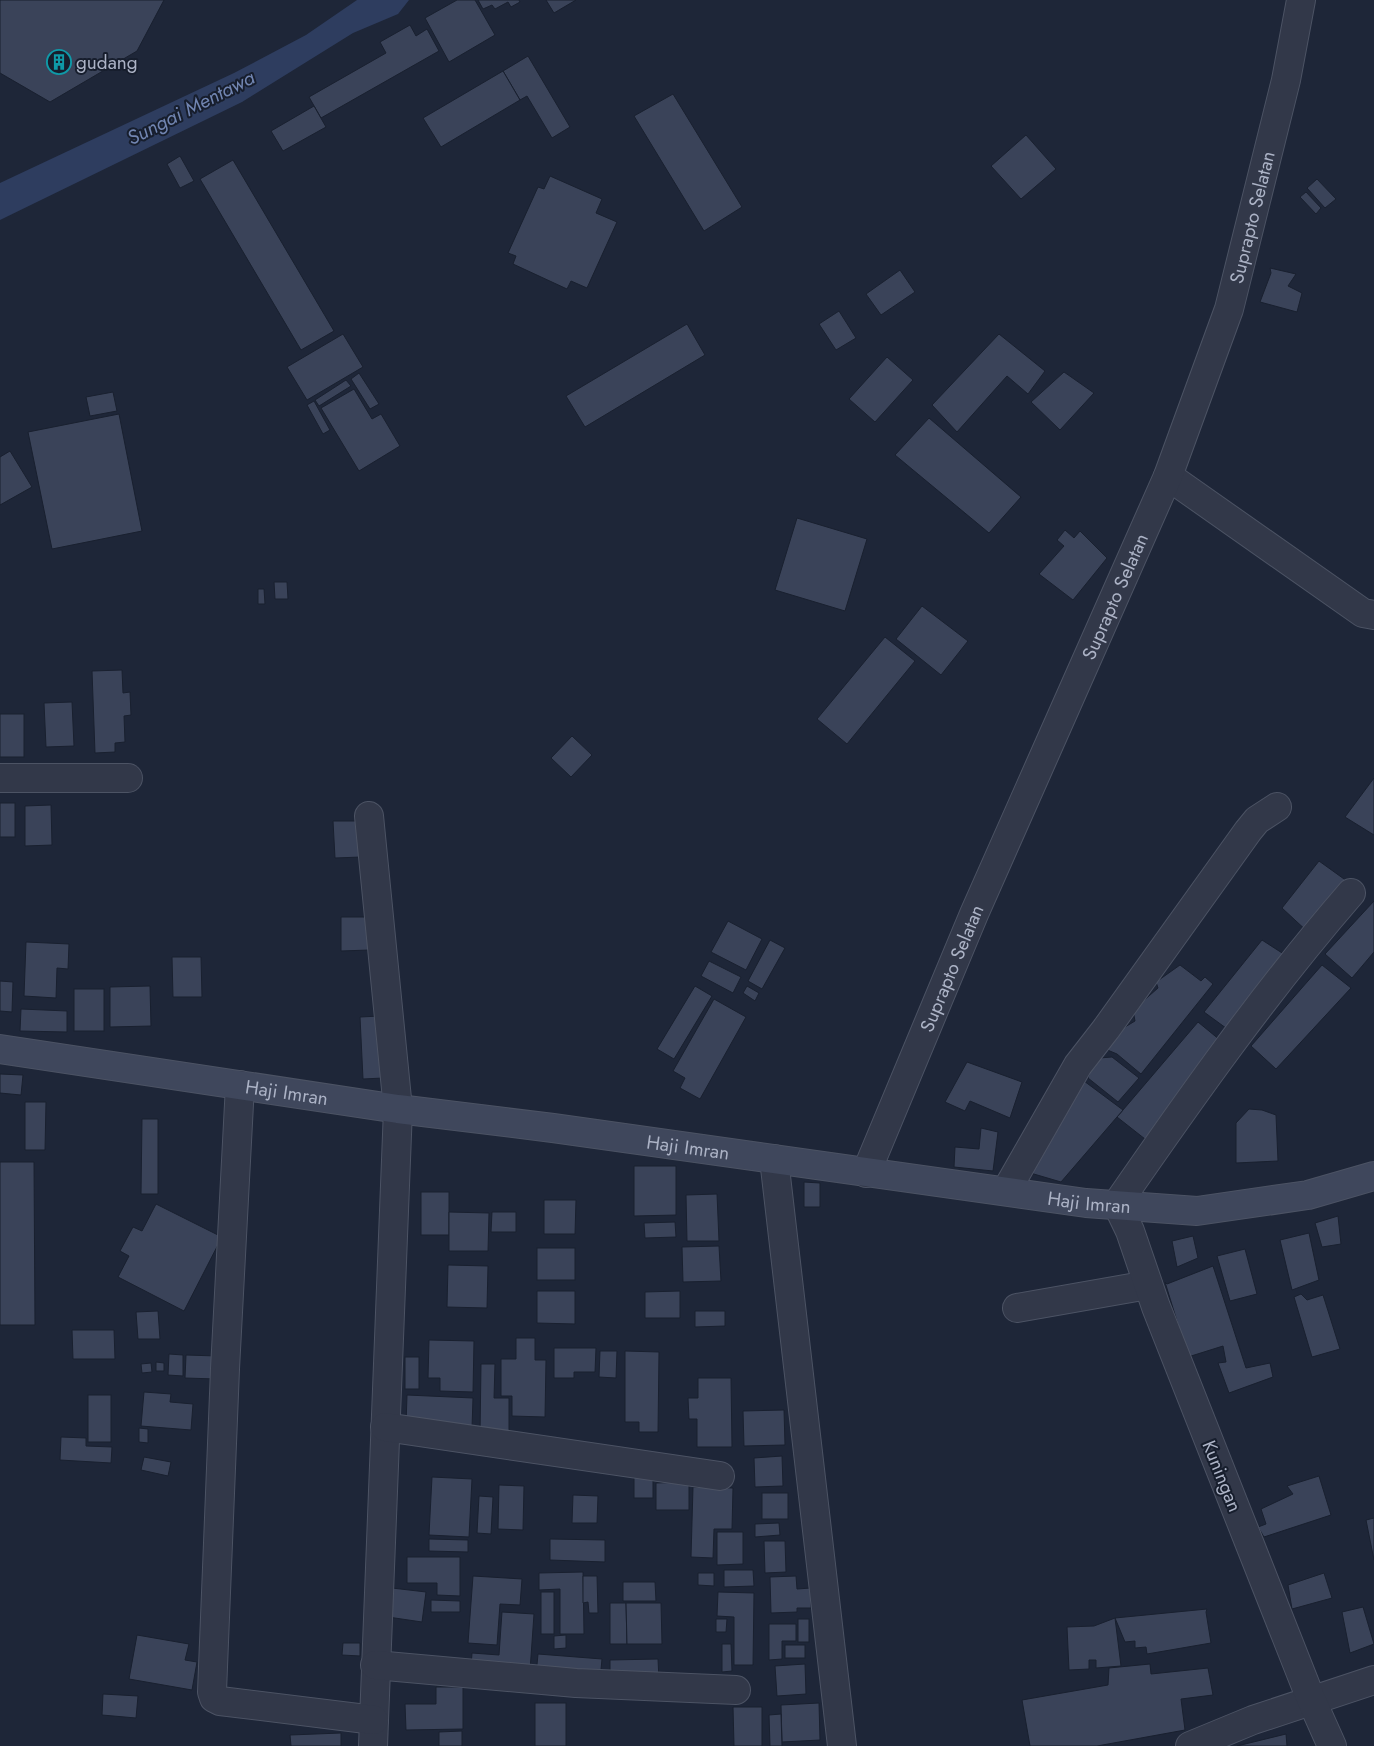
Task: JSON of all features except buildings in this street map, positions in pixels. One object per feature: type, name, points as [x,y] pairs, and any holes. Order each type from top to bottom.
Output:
[{"type":"street","name":"Suprapto Selatan","points":[[866,1173],[974,914],[1168,476],[1228,310],[1286,80],[1301,0]]},
{"type":"street","points":[[1168,476],[1363,613],[1374,615]]},
{"type":"street","points":[[0,778],[128,778]]},
{"type":"street","points":[[1006,1191],[1087,1051],[1106,1029],[1248,830],[1257,820],[1277,808]]},
{"type":"street","points":[[240,1085],[224,1389],[212,1692],[214,1698],[220,1701],[373,1733],[398,1109],[368,816]]},
{"type":"street","points":[[1117,1204],[1234,1039],[1309,942],[1351,893]]},
{"type":"street","name":"Haji Imran","points":[[0,1049],[398,1109],[1086,1203],[1197,1211],[1308,1194],[1374,1176]]},
{"type":"street","points":[[774,1159],[842,1746]]},
{"type":"street","name":"Kuningan","points":[[1117,1204],[1130,1231],[1148,1285],[1311,1700],[1332,1746]]},
{"type":"street","points":[[1017,1308],[1148,1285]]},
{"type":"street","points":[[385,1427],[720,1476]]},
{"type":"street","points":[[375,1665],[576,1683],[736,1690]]},
{"type":"street","points":[[1190,1746],[1253,1720],[1374,1680]]},
{"type":"water","name":"Sungai Mentawa","points":[[357,0],[409,0],[398,14],[353,33],[242,102],[0,220],[0,183],[234,73],[306,35]]},
{"type":"place","name":"gudang","points":[[59,62]]}]
